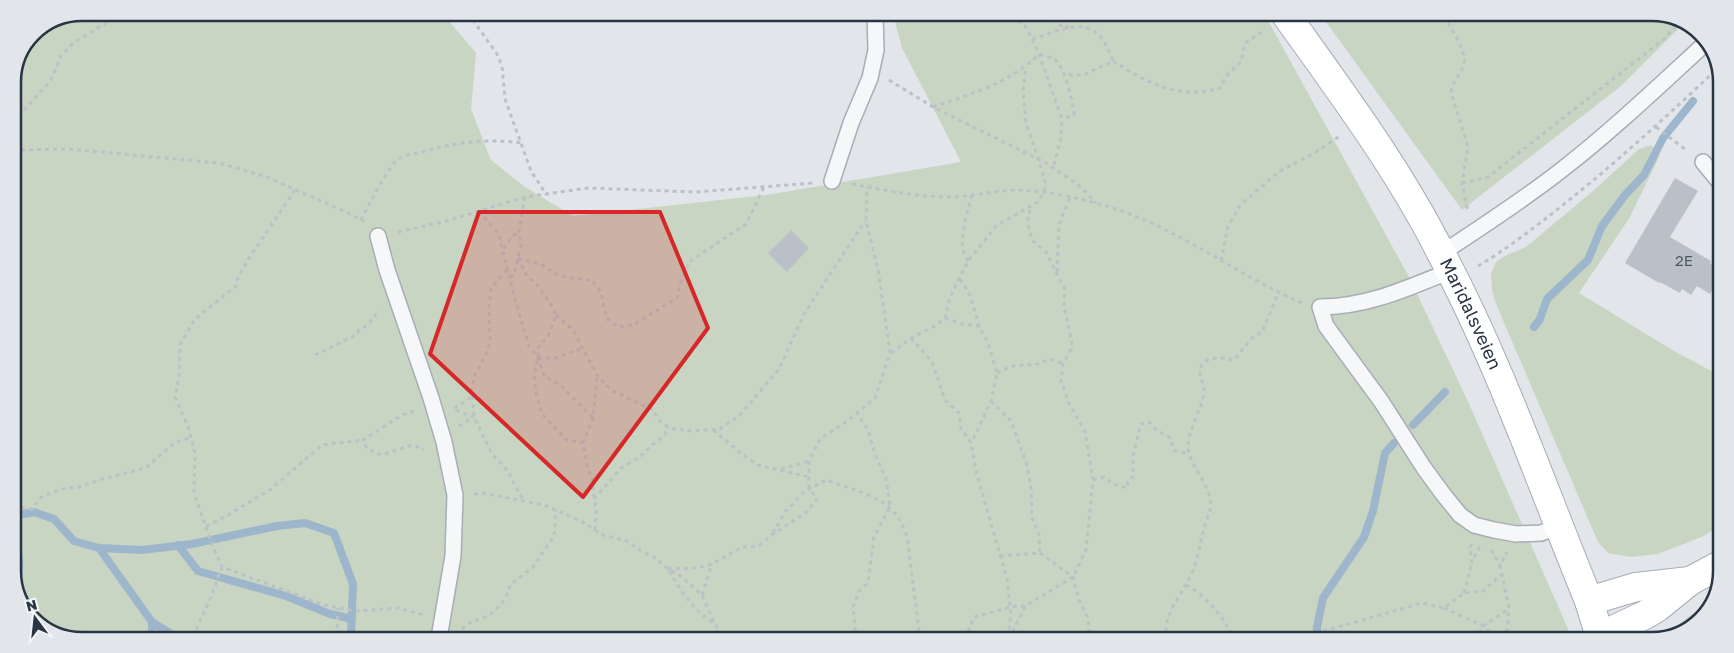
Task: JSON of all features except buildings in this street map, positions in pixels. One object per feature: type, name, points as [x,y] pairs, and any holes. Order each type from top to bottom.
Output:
[{"type":"street","name":"Maridalsveien","points":[[1277,21],[1323,65],[1414,204],[1446,262],[1494,364],[1589,601],[1598,632]]},
{"type":"street","points":[[1612,632],[1658,607],[1690,581],[1713,569]]},
{"type":"street","points":[[1589,601],[1636,587],[1690,581]]},
{"type":"lane","points":[[832,181],[851,123],[870,78],[876,50],[875,21]]},
{"type":"lane","points":[[1559,526],[1541,533],[1516,534],[1474,525],[1460,515],[1442,494],[1381,401],[1326,326],[1320,306],[1356,304],[1378,299],[1446,262],[1620,121],[1701,47]]},
{"type":"lane","points":[[1703,162],[1713,174]]},
{"type":"lane","points":[[378,236],[392,285],[436,413],[456,495],[453,556],[440,632]]},
{"type":"path","points":[[21,114],[52,80],[61,56],[72,43],[108,21]]},
{"type":"path","points":[[474,21],[498,54],[502,66],[506,99],[530,171],[546,194]]},
{"type":"path","points":[[1019,21],[1026,27],[1039,54],[1062,119],[1061,138],[1053,168]]},
{"type":"path","points":[[1054,21],[1066,30]]},
{"type":"path","points":[[1066,30],[1067,21]]},
{"type":"path","points":[[1032,39],[1084,26],[1096,31],[1106,44],[1112,61],[1141,79],[1178,92],[1212,90],[1220,88],[1226,76],[1241,62],[1246,43],[1277,21]]},
{"type":"path","points":[[1447,21],[1461,47],[1465,60],[1451,92],[1468,147],[1462,183],[1468,216]]},
{"type":"path","points":[[1462,183],[1488,176],[1664,39],[1676,26]]},
{"type":"path","points":[[932,107],[1009,78],[1026,67],[1039,54]]},
{"type":"path","points":[[1039,54],[1055,60],[1065,75],[1074,108],[1074,115],[1062,119]]},
{"type":"path","points":[[1065,75],[1084,75],[1112,61]]},
{"type":"path","points":[[873,65],[882,75],[932,107],[1053,168],[1081,187],[1096,203]]},
{"type":"path","points":[[890,353],[945,318],[950,297],[968,261],[996,226],[1038,202],[1044,192],[1045,182],[1026,123],[1023,90],[1026,67]]},
{"type":"path","points":[[1488,260],[1582,190],[1656,127],[1712,73]]},
{"type":"path","points":[[1221,261],[1228,226],[1240,204],[1280,171],[1313,154],[1361,121]]},
{"type":"path","points":[[1656,127],[1669,138]]},
{"type":"path","points":[[361,220],[379,186],[399,158],[465,143],[501,140],[522,143]]},
{"type":"path","points":[[21,150],[69,149],[219,163],[267,177],[348,213],[361,220],[378,236],[446,221],[525,197],[588,188],[696,192],[832,181],[927,196],[950,197],[1013,190],[1044,192],[1096,203],[1126,212],[1152,223],[1302,303],[1320,306]]},
{"type":"path","points":[[518,258],[542,265],[564,276],[591,280],[601,292],[607,319],[618,327],[633,326],[677,298],[681,281],[690,262],[746,224],[764,186]]},
{"type":"path","points":[[668,569],[694,568],[712,564],[742,547],[758,546],[807,512],[817,499],[809,488],[809,461],[820,439],[875,398],[890,353],[879,277],[866,221],[867,187]]},
{"type":"path","points":[[195,632],[222,567],[194,492],[195,453],[191,437],[175,397],[179,376],[180,345],[195,319],[236,286],[238,277],[251,255],[295,190]]},
{"type":"path","points":[[968,261],[963,249],[963,236],[967,210],[972,195]]},
{"type":"path","points":[[510,278],[514,274],[521,245],[519,230],[525,197]]},
{"type":"path","points":[[1057,272],[1059,225],[1070,197]]},
{"type":"path","points":[[968,632],[974,617],[1010,607],[1025,606],[1072,577],[1086,550],[1093,480],[1085,432],[1069,403],[1061,381],[1063,364],[1072,343],[1064,306],[1065,290],[1057,272],[1048,260],[1046,252],[1032,240],[1028,216],[1032,206]]},
{"type":"path","points":[[480,211],[499,236],[529,346],[538,358],[544,375],[559,384],[593,418]]},
{"type":"path","points":[[518,258],[527,276],[539,287],[552,305],[556,315],[572,330],[597,375],[611,390],[653,410],[659,420],[669,428],[690,431],[720,429],[739,416],[779,370],[804,314],[866,221]]},
{"type":"path","points":[[504,249],[519,230]]},
{"type":"path","points":[[507,270],[491,288],[488,352],[475,375],[472,396],[474,417],[492,454],[507,470],[523,500]]},
{"type":"path","points":[[959,278],[970,295],[979,326],[988,343],[997,373],[991,401],[971,443]]},
{"type":"path","points":[[315,355],[368,326],[383,304],[392,285]]},
{"type":"path","points":[[1166,632],[1168,619],[1192,572],[1210,509],[1207,489],[1189,454],[1188,442],[1204,390],[1199,372],[1202,364],[1213,358],[1234,360],[1251,339],[1262,332],[1279,291]]},
{"type":"path","points":[[556,315],[548,336],[538,348],[534,376],[536,392],[542,414],[567,440],[583,443]]},
{"type":"path","points":[[945,318],[963,324],[979,326]]},
{"type":"path","points":[[911,338],[932,362],[945,400],[959,413],[961,428],[971,443],[976,471],[1007,579],[1011,614],[1009,632]]},
{"type":"path","points":[[538,358],[555,358],[583,348]]},
{"type":"path","points":[[997,373],[1012,366],[1037,364],[1050,359],[1063,364]]},
{"type":"path","points":[[595,530],[596,511],[592,479],[587,466],[583,443],[593,418],[597,375]]},
{"type":"path","points":[[472,396],[462,404],[452,408],[474,417]]},
{"type":"path","points":[[991,401],[1011,421],[1027,465],[1031,488],[1032,518],[1039,535],[1040,553]]},
{"type":"path","points":[[206,526],[225,518],[271,489],[322,445],[363,440],[402,415],[413,411],[436,413]]},
{"type":"path","points":[[855,632],[853,607],[859,591],[868,583],[874,538],[890,507],[886,479],[875,454],[868,430],[857,413]]},
{"type":"path","points":[[1093,480],[1104,477],[1114,484],[1127,488],[1128,482],[1133,478],[1133,456],[1141,424],[1148,422],[1156,430],[1169,437],[1174,450],[1189,454]]},
{"type":"path","points":[[594,500],[621,468],[640,457],[664,436],[669,428]]},
{"type":"path","points":[[712,429],[758,465],[809,477]]},
{"type":"path","points":[[21,508],[32,509],[40,498],[50,493],[66,488],[80,487],[146,468],[174,443],[191,437]]},
{"type":"path","points":[[363,440],[368,449],[382,455],[412,445],[424,449],[444,442]]},
{"type":"path","points":[[781,470],[809,461]]},
{"type":"path","points":[[773,534],[786,512],[804,492],[826,480],[854,489],[890,507],[901,522],[907,536],[919,632]]},
{"type":"path","points":[[456,495],[482,493],[523,500],[556,510],[581,521],[603,535],[627,541],[682,577],[702,595],[720,632]]},
{"type":"path","points":[[459,632],[467,623],[482,618],[496,610],[509,591],[510,584],[533,567],[554,536],[556,510]]},
{"type":"path","points":[[1000,556],[1040,553],[1072,577],[1078,600],[1088,618],[1088,632]]},
{"type":"path","points":[[1464,593],[1472,562]]},
{"type":"path","points":[[702,595],[712,564]]},
{"type":"path","points":[[1500,565],[1510,608],[1507,632]]},
{"type":"path","points":[[222,567],[324,605],[356,611],[399,608],[415,614],[442,617]]},
{"type":"path","points":[[668,569],[687,600],[700,615],[715,624]]},
{"type":"path","points":[[1444,608],[1464,593],[1483,592],[1501,575]]},
{"type":"path","points":[[1186,585],[1194,589],[1206,601],[1223,619],[1231,632]]},
{"type":"path","points":[[1322,632],[1422,603],[1444,608],[1483,626],[1490,632]]},
{"type":"path","points":[[1012,632],[1025,606]]},
{"type":"path","points":[[338,608],[337,629],[339,632]]},
{"type":"path","points":[[1480,632],[1483,626],[1510,608]]},
{"type":"highlighted area","points":[[479,212],[660,212],[708,328],[583,497],[430,354]]},
{"type":"green space","points":[[449,21],[476,53],[471,109],[491,160],[525,187],[573,216],[766,195],[961,162],[902,48],[895,21],[1268,21],[1408,275],[1466,397],[1569,632],[82,632],[63,629],[45,619],[34,608],[26,594],[21,575],[22,70],[32,48],[39,39],[48,32],[70,22]]},
{"type":"green space","points":[[1325,21],[1652,21],[1671,24],[1679,28],[1621,86],[1462,210]]},
{"type":"green space","points":[[1651,145],[1660,155],[1630,217],[1579,293],[1674,351],[1713,372],[1713,530],[1704,536],[1658,554],[1631,557],[1608,553],[1598,542],[1496,304],[1492,290],[1491,274],[1496,262],[1526,247],[1593,191],[1639,149]]},
{"type":"green space","points":[[1698,610],[1689,619],[1675,627]]},
{"type":"waterway","points":[[1534,327],[1540,319],[1547,299],[1588,260],[1602,226],[1625,195],[1644,175],[1663,138],[1693,101]]},
{"type":"waterway","points":[[1413,425],[1445,392]]},
{"type":"waterway","points":[[1317,632],[1323,598],[1364,537],[1373,511],[1385,453],[1394,443]]},
{"type":"waterway","points":[[21,514],[34,512],[54,519],[74,541],[99,548],[142,550],[192,544],[277,526],[305,523],[334,533],[353,584],[351,632]]},
{"type":"waterway","points":[[178,545],[198,571],[286,596],[330,614],[352,619]]},
{"type":"waterway","points":[[99,548],[152,622],[168,632]]},
{"type":"waterway","points":[[152,622],[152,632]]}]
